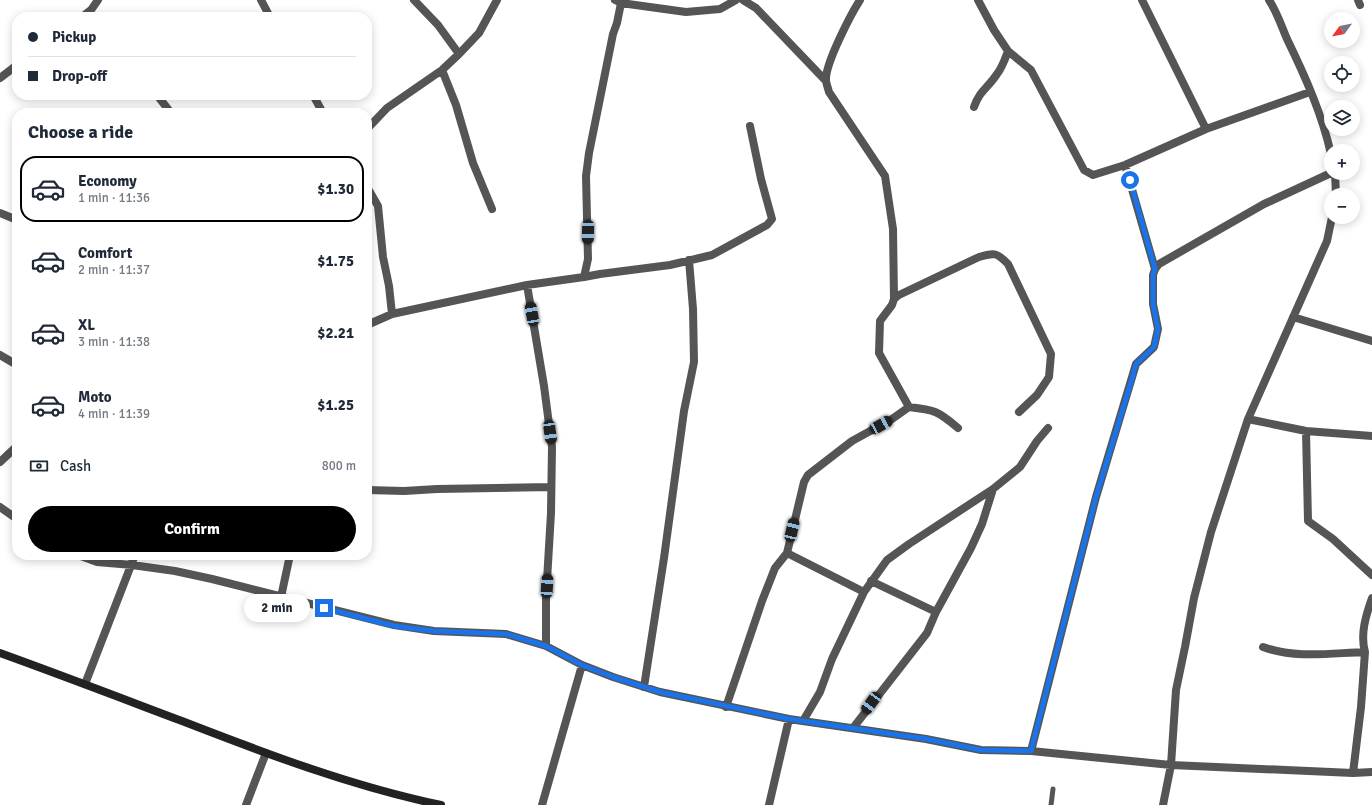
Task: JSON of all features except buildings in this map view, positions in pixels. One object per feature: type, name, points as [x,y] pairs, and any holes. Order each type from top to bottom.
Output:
[{"type":"main road","points":[[0,653],[327,775],[413,799],[441,805]]},
{"type":"street","points":[[88,12],[98,0]]},
{"type":"street","points":[[261,0],[267,12]]},
{"type":"street","points":[[414,0],[438,26],[459,54]]},
{"type":"street","points":[[372,122],[387,108],[442,70],[459,54],[479,33],[497,0]]},
{"type":"street","points":[[584,277],[588,259],[586,176],[589,153],[613,34],[617,23],[618,2],[686,12],[720,9],[736,0]]},
{"type":"street","points":[[743,0],[756,8],[826,80]]},
{"type":"street","points":[[860,0],[850,16],[828,67],[826,80],[829,92],[885,176],[893,229],[894,299],[892,305],[880,321],[879,353],[909,407]]},
{"type":"street","points":[[978,0],[994,30],[1008,51],[1031,70],[1084,170],[1093,175],[1125,165],[1206,130],[1310,92]]},
{"type":"street","points":[[1142,0],[1206,130]]},
{"type":"street","points":[[1269,0],[1275,9],[1310,92],[1326,132],[1329,144]]},
{"type":"street","points":[[974,107],[977,98],[998,74],[1008,51]]},
{"type":"street","points":[[0,78],[12,69]]},
{"type":"street","points":[[442,70],[456,106],[473,163],[492,209]]},
{"type":"street","points":[[161,100],[167,108]]},
{"type":"street","points":[[372,323],[392,314],[527,285],[670,265],[712,255],[767,225],[772,219],[761,179],[750,126]]},
{"type":"street","points":[[1125,165],[1155,269]]},
{"type":"street","points":[[1031,751],[1096,497],[1120,416],[1136,364],[1154,347],[1158,329],[1153,304],[1153,275],[1155,269],[1159,264],[1264,204],[1324,176]]},
{"type":"street","points":[[372,196],[378,206],[383,257],[389,286],[392,314]]},
{"type":"street","points":[[0,213],[12,218]]},
{"type":"street","points":[[1163,805],[1171,765],[1176,690],[1194,598],[1211,532],[1248,419],[1327,241],[1331,224]]},
{"type":"street","points":[[894,299],[899,295],[980,257],[992,253],[999,255],[1008,264],[1051,354],[1049,377],[1037,395],[1020,412]]},
{"type":"street","points":[[644,687],[664,558],[684,411],[694,362],[693,309],[689,260]]},
{"type":"street","points":[[527,285],[544,386],[552,447],[551,513],[546,597],[546,646]]},
{"type":"street","points":[[1293,318],[1372,341]]},
{"type":"street","points":[[0,355],[12,363]]},
{"type":"street","points":[[726,706],[762,601],[775,568],[787,553],[804,482],[808,475],[852,441],[892,419],[909,407],[929,409],[941,414],[958,428]]},
{"type":"street","points":[[1248,419],[1306,431],[1372,436]]},
{"type":"street","points":[[803,721],[820,692],[832,660],[864,592],[887,560],[993,488],[1020,467],[1048,428]]},
{"type":"street","points":[[1306,431],[1308,521],[1333,539],[1372,575]]},
{"type":"street","points":[[0,462],[12,451]]},
{"type":"street","points":[[372,490],[404,491],[438,488],[551,487]]},
{"type":"street","points":[[853,728],[927,633],[936,612],[971,548],[982,524],[993,488]]},
{"type":"street","points":[[0,506],[12,515]]},
{"type":"street","points":[[787,553],[864,592]]},
{"type":"street","points":[[92,560],[97,562],[175,571],[212,579],[394,626],[434,631],[506,634],[546,646],[582,665],[660,692],[789,719],[926,739],[981,750],[1031,751],[1171,765],[1353,773],[1372,772]]},
{"type":"street","points":[[85,684],[134,560]]},
{"type":"street","points":[[281,597],[289,560]]},
{"type":"street","points":[[871,581],[936,612]]},
{"type":"street","points":[[1353,773],[1361,707],[1365,652],[1363,643],[1366,616],[1372,598]]},
{"type":"street","points":[[1263,647],[1276,652],[1298,655],[1365,652]]},
{"type":"street","points":[[542,805],[582,665]]},
{"type":"street","points":[[769,805],[789,719]]},
{"type":"street","points":[[246,805],[266,753]]},
{"type":"lane","points":[[1051,805],[1054,789]]},
{"type":"route","points":[[324,608],[394,626],[434,631],[506,634],[546,646],[582,665],[660,692],[789,719],[926,739],[981,750],[1031,751],[1096,497],[1136,364],[1154,347],[1158,329],[1153,304],[1153,275],[1155,269],[1130,180]]}]
